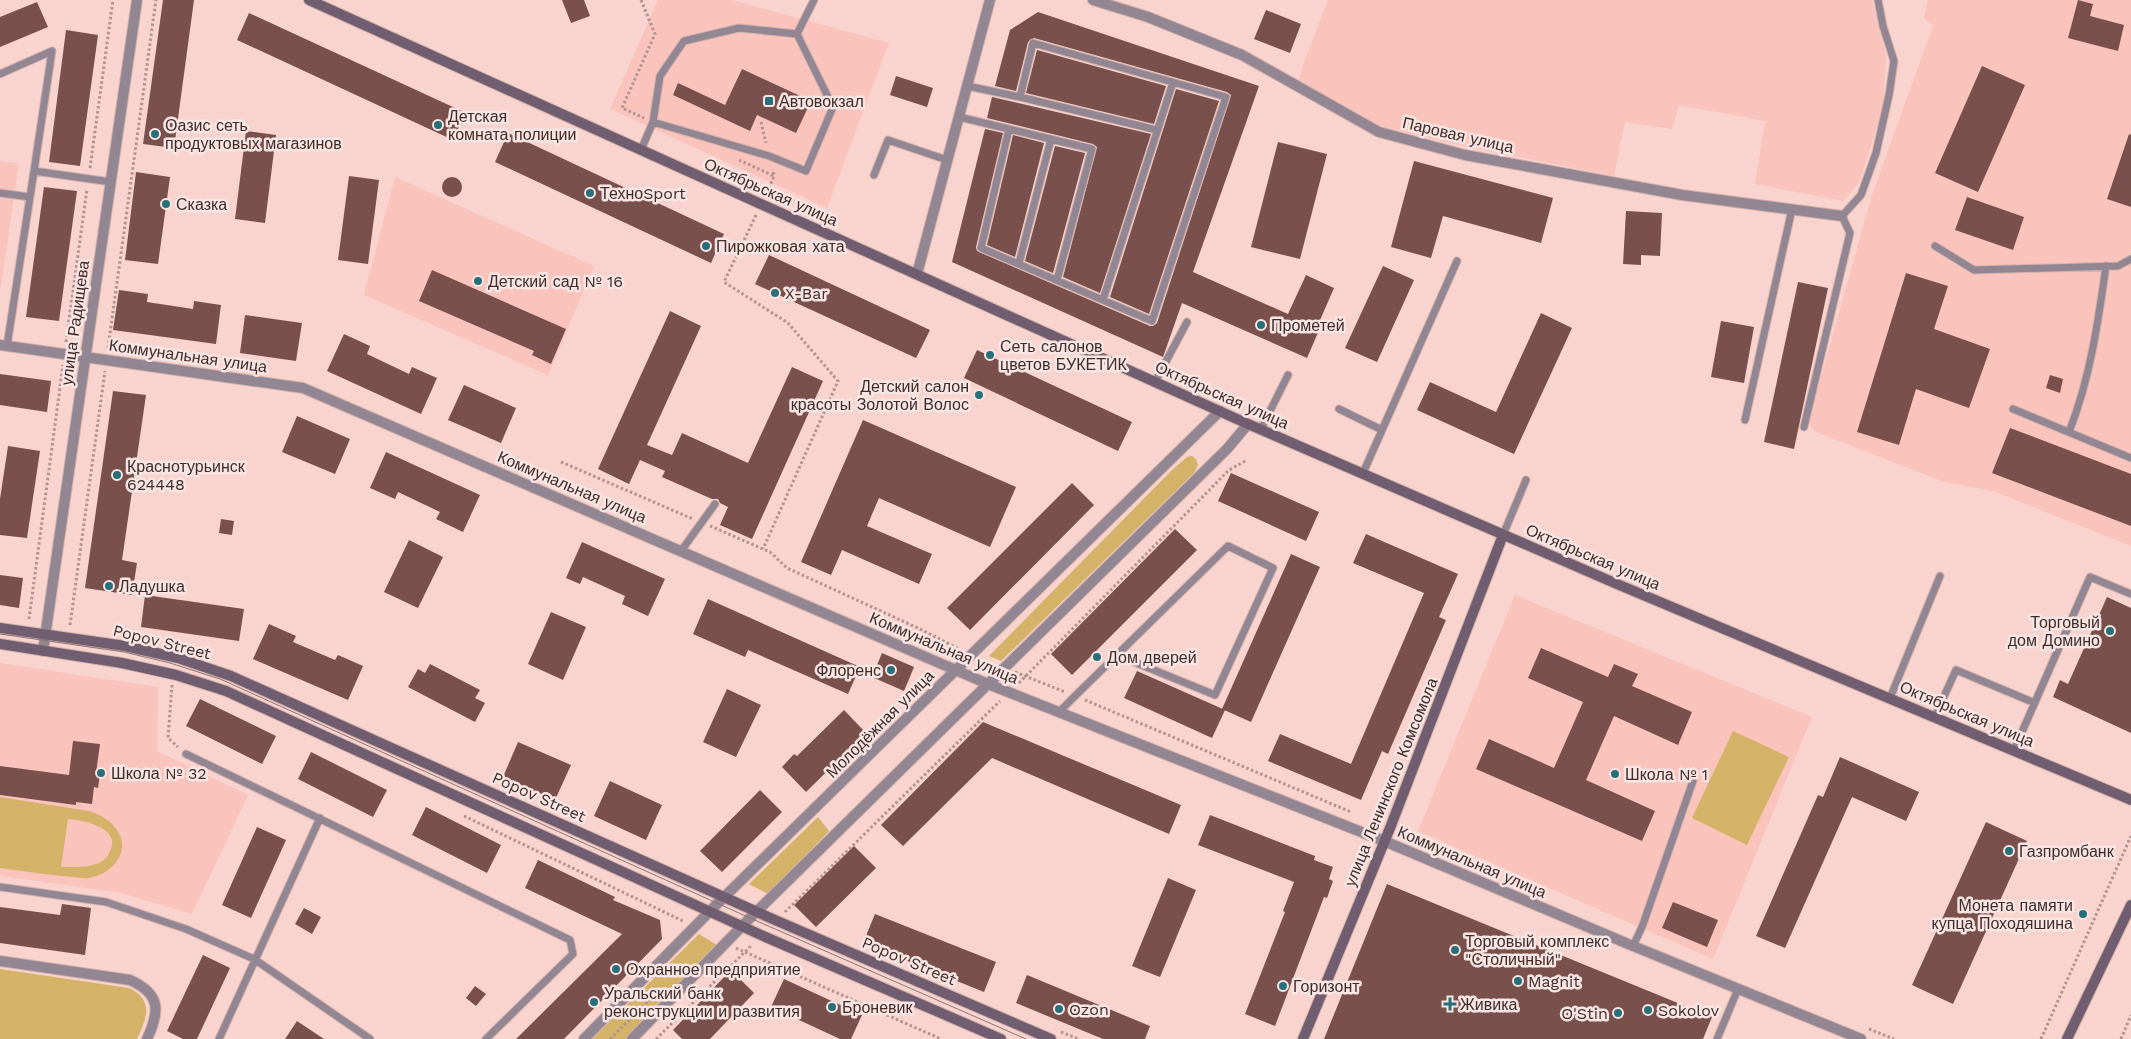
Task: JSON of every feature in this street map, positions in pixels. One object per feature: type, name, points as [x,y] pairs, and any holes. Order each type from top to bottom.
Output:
[{"type":"street","name":"улица Радищева","points":[[43,651],[137,0]]},
{"type":"street","name":"Октябрьская улица","points":[[309,0],[1248,424],[1503,535],[2131,800]]},
{"type":"street","points":[[917,274],[990,0]]},
{"type":"street","name":"Паровая улица","points":[[1093,0],[1148,17],[1242,54],[1379,132],[1465,155],[1682,195],[1842,216]]},
{"type":"street","name":"Коммунальная улица","points":[[4,346],[303,388],[988,684],[1384,841],[1633,946],[1861,1039]]},
{"type":"street","name":"Молодёжная улица","points":[[584,1039],[710,911],[1220,411]]},
{"type":"street","points":[[632,1039],[758,911],[1227,449],[1248,424]]},
{"type":"street","name":"улица Ленинского Комсомола","points":[[1303,1039],[1384,841],[1503,535]]},
{"type":"street","name":"Popov Street","points":[[0,628],[125,646],[178,658],[231,676],[776,920],[1051,1039]]},
{"type":"street","name":"Popov Street","points":[[0,644],[122,663],[176,674],[226,691],[761,935],[1000,1039]]},
{"type":"street","points":[[2067,1039],[2131,905]]},
{"type":"street","points":[[0,961],[130,980],[139,984],[148,991],[154,1000],[156,1009],[155,1021],[147,1039]]},
{"type":"lane","points":[[797,34],[814,0]]},
{"type":"lane","points":[[1804,427],[1850,233],[1842,216],[1861,194],[1876,153],[1889,95],[1894,61],[1883,26],[1878,0]]},
{"type":"lane","points":[[641,150],[653,122],[660,76],[684,41],[739,28],[797,34]]},
{"type":"lane","points":[[653,122],[769,156],[806,171],[833,107],[797,34]]},
{"type":"lane","points":[[1009,129],[981,248],[1152,321],[1226,97],[1033,43],[1020,97]]},
{"type":"lane","points":[[0,74],[52,51],[30,197],[4,346]]},
{"type":"lane","points":[[1103,300],[1173,82]]},
{"type":"lane","points":[[967,86],[1157,130]]},
{"type":"lane","points":[[959,117],[1092,149],[1057,280]]},
{"type":"lane","points":[[1018,263],[1051,139]]},
{"type":"lane","points":[[874,176],[888,140],[947,160]]},
{"type":"lane","points":[[34,170],[111,182]]},
{"type":"lane","points":[[0,193],[30,197]]},
{"type":"lane","points":[[1745,420],[1792,209]]},
{"type":"lane","points":[[1935,246],[1974,270],[2118,266],[2131,259]]},
{"type":"lane","points":[[1363,473],[1457,261]]},
{"type":"lane","points":[[2069,432],[2081,402],[2097,329],[2106,266]]},
{"type":"lane","points":[[1155,382],[1187,322]]},
{"type":"lane","points":[[1262,429],[1288,375]]},
{"type":"lane","points":[[1339,409],[1382,430]]},
{"type":"lane","points":[[2013,409],[2131,458]]},
{"type":"lane","points":[[1503,535],[1526,480]]},
{"type":"lane","points":[[681,551],[715,504]]},
{"type":"lane","points":[[1059,712],[1075,696],[1228,546],[1273,568],[1215,695],[1117,655]]},
{"type":"lane","points":[[1890,698],[1940,576]]},
{"type":"lane","points":[[2014,750],[2090,577],[2131,594]]},
{"type":"lane","points":[[1935,716],[1956,670],[2035,703]]},
{"type":"lane","points":[[186,754],[570,940],[573,954],[486,1039]]},
{"type":"lane","points":[[1633,946],[1642,927],[1693,781]]},
{"type":"lane","points":[[219,1039],[320,818]]},
{"type":"lane","points":[[0,887],[106,902],[186,928],[254,960],[370,1039]]},
{"type":"lane","points":[[1717,1039],[1738,989]]},
{"type":"path","points":[[27,632],[113,0]]},
{"type":"path","points":[[69,638],[156,0]]},
{"type":"path","points":[[641,0],[655,34],[622,108],[653,122]]},
{"type":"path","points":[[761,122],[774,176],[724,282],[788,323],[838,381],[763,549]]},
{"type":"path","points":[[731,157],[774,176]]},
{"type":"path","points":[[776,920],[1010,692],[1229,470],[1246,460]]},
{"type":"path","points":[[561,462],[770,552],[786,568],[920,629],[971,655]]},
{"type":"path","points":[[1004,668],[1354,813]]},
{"type":"path","points":[[181,685],[173,682],[168,738],[186,754]]},
{"type":"path","points":[[464,816],[696,927]]},
{"type":"path","points":[[2041,1039],[2131,836]]},
{"type":"path","points":[[656,1039],[761,935]]},
{"type":"path","points":[[726,943],[941,1039]]},
{"type":"path","points":[[2121,1039],[2131,1014]]},
{"type":"path","points":[[1866,1028],[1894,1039]]},
{"type":"shaded area","points":[[658,0],[732,0],[889,43],[827,208],[610,109]]},
{"type":"shaded area","points":[[1328,0],[1872,0],[1886,54],[1883,108],[1859,183],[1843,201],[1755,184],[1765,121],[1679,105],[1672,129],[1625,122],[1614,176],[1449,143],[1384,127],[1309,93],[1299,79]]},
{"type":"shaded area","points":[[1928,0],[2131,0],[2131,546],[1993,491],[1944,482],[1816,432],[1808,423],[1872,195],[1933,26],[1924,18]]},
{"type":"shaded area","points":[[0,161],[19,163],[0,292]]},
{"type":"shaded area","name":"Детский сад № 16","points":[[395,177],[594,266],[548,375],[364,295]]},
{"type":"shaded area","points":[[1192,456],[1196,459],[1198,465],[1194,473],[1001,661],[989,656],[1172,470],[1187,457]]},
{"type":"shaded area","name":"Школа № 1","points":[[1515,595],[1812,717],[1713,959],[1418,831]]},
{"type":"shaded area","name":"Школа № 32","points":[[0,663],[158,687],[157,751],[248,795],[192,914],[121,893],[0,876]]},
{"type":"shaded area","points":[[1733,731],[1789,757],[1747,845],[1692,818]]},
{"type":"shaded area","points":[[0,797],[89,811],[108,820],[116,828],[121,838],[122,845],[119,859],[103,873],[89,878],[0,868]],"holes":[[[68,819],[99,827],[111,836],[110,851],[103,861],[87,866],[61,867]]]},
{"type":"shaded area","points":[[818,817],[829,831],[768,894],[749,884]]},
{"type":"shaded area","points":[[699,934],[717,945],[626,1039],[592,1039]]},
{"type":"shaded area","points":[[0,969],[129,988],[142,998],[146,1010],[137,1039],[0,1039]]},
{"type":"building","points":[[163,0],[194,0],[174,148],[143,144]]},
{"type":"building","points":[[562,0],[584,0],[590,16],[571,23]]},
{"type":"building","points":[[2078,0],[2093,4],[2090,16],[2124,25],[2118,51],[2068,38]]},
{"type":"building","points":[[37,2],[48,27],[0,47],[0,17]]},
{"type":"building","points":[[1266,10],[1301,24],[1290,53],[1254,39]]},
{"type":"building","points":[[1038,12],[1259,86],[1193,272],[1288,314],[1306,275],[1334,288],[1317,327],[1320,328],[1307,358],[1182,303],[1163,357],[952,262],[985,129],[1003,133],[976,247],[977,251],[1150,326],[1157,323],[1231,95],[1227,92],[1034,38],[1028,42],[1016,91],[995,86],[1010,30]]},
{"type":"building","points":[[249,13],[466,113],[453,140],[237,40]]},
{"type":"building","points":[[66,30],[98,35],[80,166],[49,162]]},
{"type":"building","points":[[1037,50],[1166,86],[1154,124],[1026,93]]},
{"type":"building","points":[[1982,66],[2025,85],[1978,192],[1935,173]]},
{"type":"building","name":"Автовокзал","points":[[742,69],[811,101],[796,133],[757,115],[750,131],[673,95],[678,83],[725,105]]},
{"type":"building","points":[[896,76],[933,88],[927,107],[890,95]]},
{"type":"building","points":[[1176,89],[1219,101],[1149,314],[1110,297]]},
{"type":"building","points":[[992,97],[1151,134],[1100,293],[1063,277],[1097,147],[1093,144],[987,118]]},
{"type":"building","points":[[246,131],[276,135],[265,223],[235,219]]},
{"type":"building","points":[[508,133],[724,234],[711,263],[495,162]]},
{"type":"building","points":[[2129,134],[2131,135],[2131,207],[2107,199]]},
{"type":"building","points":[[1013,135],[1044,143],[1015,257],[987,245]]},
{"type":"building","points":[[1278,142],[1327,154],[1300,259],[1251,247]]},
{"type":"building","points":[[1055,146],[1085,153],[1053,273],[1025,261]]},
{"type":"building","points":[[1414,161],[1553,198],[1541,243],[1443,216],[1431,258],[1391,247]]},
{"type":"building","points":[[136,172],[170,177],[158,264],[125,260]]},
{"type":"building","points":[[349,176],[379,180],[368,264],[338,260]]},
{"type":"building","points":[[452,177],[459,180],[462,187],[459,194],[452,197],[445,194],[442,187],[445,180]]},
{"type":"building","points":[[44,187],[77,191],[59,321],[26,317]]},
{"type":"building","points":[[1967,197],[2024,217],[2013,250],[1955,230]]},
{"type":"building","points":[[1626,211],[1662,213],[1660,256],[1641,255],[1641,265],[1623,264]]},
{"type":"building","points":[[769,255],[930,330],[916,358],[755,284]]},
{"type":"building","points":[[1383,266],[1414,280],[1377,362],[1345,348]]},
{"type":"building","points":[[432,270],[566,329],[551,364],[532,355],[534,351],[419,301]]},
{"type":"building","points":[[1906,273],[1948,286],[1934,329],[1990,349],[1969,408],[1916,389],[1899,445],[1857,432]]},
{"type":"building","points":[[1798,282],[1828,288],[1794,449],[1764,442]]},
{"type":"building","points":[[119,290],[148,294],[147,302],[193,309],[194,301],[221,305],[216,344],[113,330]]},
{"type":"building","points":[[670,311],[701,326],[647,445],[672,455],[682,433],[748,463],[792,367],[823,381],[752,539],[720,525],[728,507],[720,503],[718,499],[712,499],[662,477],[665,471],[640,460],[629,484],[598,469]]},
{"type":"building","points":[[1541,313],[1572,328],[1514,454],[1417,410],[1430,382],[1496,412]]},
{"type":"building","points":[[245,315],[302,323],[296,361],[240,353]]},
{"type":"building","points":[[1721,321],[1754,327],[1744,383],[1711,377]]},
{"type":"building","points":[[344,334],[370,346],[367,354],[409,374],[412,367],[437,378],[421,414],[327,371]]},
{"type":"building","points":[[977,350],[1132,422],[1118,451],[964,378]]},
{"type":"building","points":[[0,374],[51,381],[47,412],[0,405]]},
{"type":"building","points":[[2050,375],[2063,379],[2060,393],[2046,388]]},
{"type":"building","points":[[464,385],[516,408],[501,443],[448,420]]},
{"type":"building","points":[[113,391],[146,395],[122,560],[137,563],[132,595],[85,588]]},
{"type":"building","points":[[297,416],[350,439],[335,474],[282,452]]},
{"type":"building","points":[[863,420],[1016,487],[990,547],[879,498],[867,526],[932,554],[919,584],[842,550],[831,575],[801,562]]},
{"type":"building","points":[[2010,428],[2131,474],[2131,526],[1992,473]]},
{"type":"building","points":[[8,446],[40,451],[27,538],[0,535],[0,499]]},
{"type":"building","points":[[386,452],[480,495],[463,532],[436,519],[440,512],[398,492],[395,499],[370,488]]},
{"type":"building","points":[[1231,473],[1319,512],[1306,541],[1218,501]]},
{"type":"building","points":[[1072,483],[1094,505],[970,630],[947,608]]},
{"type":"building","points":[[221,519],[234,521],[232,535],[219,533]]},
{"type":"building","points":[[1175,529],[1197,550],[1072,675],[1051,654]]},
{"type":"building","points":[[1366,534],[1458,574],[1439,617],[1446,620],[1388,754],[1382,751],[1361,800],[1268,761],[1280,734],[1351,764],[1424,593],[1353,563]]},
{"type":"building","points":[[409,540],[443,557],[418,608],[384,592]]},
{"type":"building","points":[[582,542],[665,579],[648,616],[622,604],[625,596],[583,577],[580,584],[566,578]]},
{"type":"building","points":[[1291,554],[1320,567],[1251,722],[1222,709]]},
{"type":"building","points":[[0,575],[23,578],[19,608],[0,605]]},
{"type":"building","points":[[145,595],[244,609],[239,641],[141,627]]},
{"type":"building","points":[[2107,597],[2131,608],[2131,733],[2053,697],[2060,680],[2068,684]]},
{"type":"building","points":[[708,599],[860,667],[848,694],[748,650],[745,657],[693,634]]},
{"type":"building","points":[[551,612],[586,627],[563,680],[528,664]]},
{"type":"building","points":[[269,624],[296,636],[293,642],[335,660],[338,655],[363,666],[348,700],[253,659]]},
{"type":"building","points":[[1541,648],[1608,677],[1614,664],[1638,674],[1632,686],[1692,712],[1678,745],[1614,716],[1586,780],[1655,811],[1642,841],[1476,769],[1489,739],[1554,768],[1583,702],[1528,678]]},
{"type":"building","points":[[882,653],[914,667],[904,691],[872,677]]},
{"type":"building","points":[[430,664],[480,690],[475,698],[485,703],[475,722],[408,687],[418,669],[425,673]]},
{"type":"building","points":[[1137,671],[1225,710],[1212,738],[1124,698]]},
{"type":"building","points":[[727,689],[761,705],[736,757],[703,742]]},
{"type":"building","points":[[200,699],[276,736],[262,764],[186,726]]},
{"type":"building","points":[[844,710],[866,733],[806,792],[782,767],[794,754],[797,756]]},
{"type":"building","points":[[983,722],[1181,805],[1169,834],[992,758],[903,846],[881,825]]},
{"type":"building","points":[[73,741],[100,744],[96,773],[100,774],[98,788],[94,787],[92,804],[76,802],[76,805],[0,795],[0,766],[69,775]]},
{"type":"building","points":[[518,742],[571,765],[555,800],[503,777]]},
{"type":"building","points":[[311,752],[387,790],[373,817],[298,779]]},
{"type":"building","points":[[1840,757],[1919,792],[1906,821],[1852,797],[1785,948],[1756,936],[1818,795],[1823,797]]},
{"type":"building","points":[[610,781],[662,805],[646,840],[594,816]]},
{"type":"building","points":[[760,790],[782,812],[722,872],[700,851]]},
{"type":"building","points":[[426,807],[501,845],[487,873],[412,835]]},
{"type":"building","points":[[1210,815],[1315,856],[1314,860],[1333,867],[1329,879],[1333,881],[1327,898],[1324,897],[1275,1026],[1245,1014],[1285,912],[1283,911],[1294,882],[1198,845]]},
{"type":"building","points":[[1986,822],[2027,841],[1953,1004],[1912,985]]},
{"type":"building","points":[[257,827],[286,840],[251,918],[222,905]]},
{"type":"building","points":[[854,846],[876,868],[816,927],[794,905]]},
{"type":"building","points":[[538,860],[615,897],[613,900],[660,920],[662,939],[564,1039],[516,1039],[622,934],[525,888]]},
{"type":"building","points":[[1168,878],[1196,890],[1160,977],[1132,966]]},
{"type":"building","name":"Торговый комплекс \"Столичный\"","points":[[1387,884],[1712,1017],[1703,1039],[1324,1039]]},
{"type":"building","points":[[1673,902],[1718,920],[1707,947],[1662,928]]},
{"type":"building","points":[[62,904],[91,908],[85,955],[0,943],[0,907],[60,915]]},
{"type":"building","points":[[304,908],[321,917],[312,934],[295,924]]},
{"type":"building","points":[[875,914],[996,962],[984,992],[863,943]]},
{"type":"building","points":[[203,955],[230,968],[197,1039],[183,1039],[167,1031]]},
{"type":"building","points":[[731,970],[754,993],[710,1039],[682,1039],[673,1030]]},
{"type":"building","points":[[1027,975],[1150,1026],[1145,1039],[1103,1039],[1016,1003]]},
{"type":"building","points":[[784,979],[862,1015],[851,1039],[840,1039],[771,1007]]},
{"type":"building","points":[[475,986],[486,994],[476,1006],[466,998]]},
{"type":"building","points":[[297,1021],[324,1039],[285,1039]]},
{"type":"tram line","points":[[0,634],[124,652],[170,663],[220,679],[750,918],[1026,1039]]},
{"type":"place","name":"Автовокзал","points":[[769,101]]},
{"type":"place","name":"Детская комната полиции","points":[[438,125]]},
{"type":"place","name":"Оазис сеть продуктовых магазинов","points":[[155,134]]},
{"type":"place","name":"ТехноSport","points":[[590,193]]},
{"type":"place","name":"Сказка","points":[[166,204]]},
{"type":"place","name":"Пирожковая хата","points":[[706,246]]},
{"type":"place","name":"Детский сад № 16","points":[[478,281]]},
{"type":"place","name":"X-Bar","points":[[775,293]]},
{"type":"place","name":"Прометей","points":[[1261,325]]},
{"type":"place","name":"Сеть салонов цветов БУКЕТИК","points":[[990,355]]},
{"type":"place","name":"Детский салон красоты Золотой Волос","points":[[979,395]]},
{"type":"place","name":"Краснотурьинск 624448","points":[[117,475]]},
{"type":"place","name":"Ладушка","points":[[109,586]]},
{"type":"place","name":"Торговый дом Домино","points":[[2110,631]]},
{"type":"place","name":"Дом дверей","points":[[1097,657]]},
{"type":"place","name":"Флоренс","points":[[891,670]]},
{"type":"place","name":"Школа № 32","points":[[101,773]]},
{"type":"place","name":"Школа № 1","points":[[1615,774]]},
{"type":"place","name":"Газпромбанк","points":[[2009,851]]},
{"type":"place","name":"Монета памяти купца Походяшина","points":[[2083,914]]},
{"type":"place","name":"Торговый комплекс \"Столичный\"","points":[[1455,950]]},
{"type":"place","name":"Охранное предприятие","points":[[616,969]]},
{"type":"place","name":"Magnit","points":[[1518,981]]},
{"type":"place","name":"Горизонт","points":[[1283,986]]},
{"type":"place","name":"Уральский банк реконструкции и развития","points":[[594,1002]]},
{"type":"place","name":"Живика","points":[[1450,1004]]},
{"type":"place","name":"Броневик","points":[[832,1007]]},
{"type":"place","name":"Ozon","points":[[1059,1009]]},
{"type":"place","name":"Sokolov","points":[[1648,1010]]},
{"type":"place","name":"O'Stin","points":[[1618,1013]]}]
